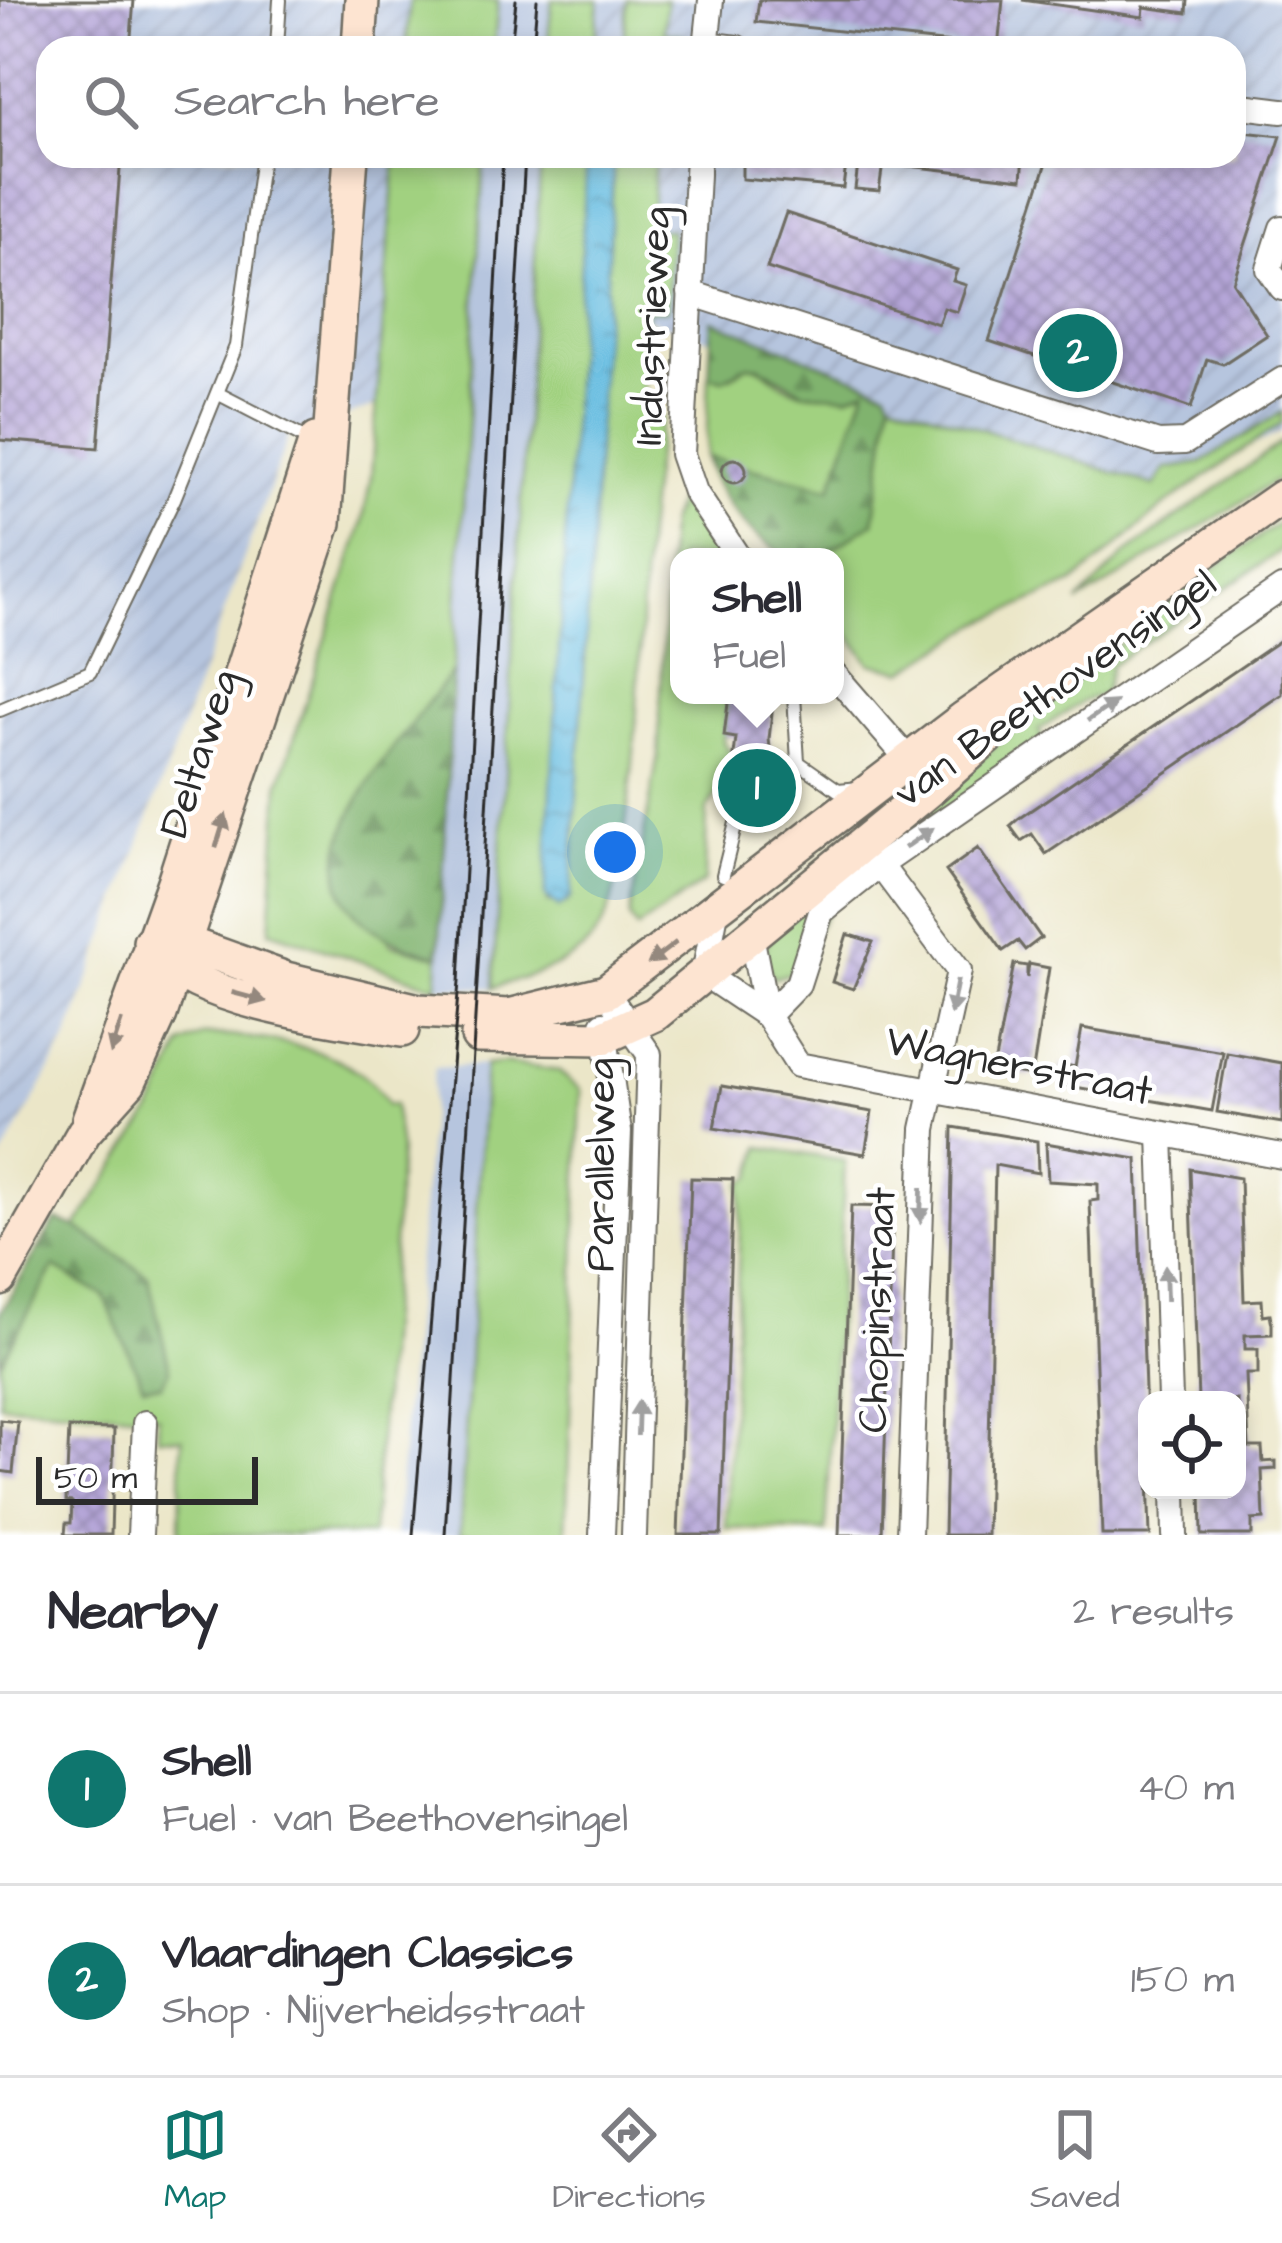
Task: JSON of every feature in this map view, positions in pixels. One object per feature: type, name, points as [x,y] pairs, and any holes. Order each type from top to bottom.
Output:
[{"type":"street","points":[[360,36],[362,0]]},
{"type":"street","points":[[707,36],[711,0]]},
{"type":"street","points":[[1246,106],[1282,110]]},
{"type":"street","name":"Deltaweg","points":[[84,1132],[128,1082],[181,958],[325,523],[350,168]]},
{"type":"street","name":"Industrieweg","points":[[697,168],[682,454],[695,492],[732,548]]},
{"type":"street","points":[[1282,228],[1269,269],[1282,288]]},
{"type":"street","points":[[691,293],[1158,442],[1185,442],[1282,380]]},
{"type":"street","name":"Deltaweg","points":[[0,1280],[84,1132],[334,379]]},
{"type":"street","name":"van Beethovensingel","points":[[181,958],[419,1011],[509,1016],[606,992],[910,759],[1282,497]]},
{"type":"street","name":"van Beethovensingel","points":[[767,1016],[798,984],[821,912],[880,865],[1282,588]]},
{"type":"street","name":"van Beethovensingel","points":[[150,942],[327,1018],[419,1032],[617,1032],[704,974],[932,787],[1142,597]]},
{"type":"street","points":[[844,685],[932,787]]},
{"type":"street","name":"van Beethovensingel","points":[[880,865],[959,971],[935,1090]]},
{"type":"street","points":[[716,912],[704,974],[767,1016]]},
{"type":"street","points":[[751,935],[767,1016]]},
{"type":"street","name":"Parallelweg","points":[[602,1535],[619,1132],[617,1032],[606,992]]},
{"type":"street","name":"Wagnerstraat","points":[[767,1016],[798,1065],[1282,1156]]},
{"type":"street","name":"Parallelweg","points":[[617,1032],[649,1054],[634,1535]]},
{"type":"street","name":"Chopinstraat","points":[[909,1535],[924,1129],[935,1090]]},
{"type":"street","points":[[1161,1134],[1171,1391]]},
{"type":"street","points":[[140,1535],[145,1423]]},
{"type":"street","points":[[1174,1499],[1175,1535]]},
{"type":"lane","points":[[278,36],[280,0]]},
{"type":"lane","points":[[0,710],[90,673],[174,499],[236,346],[260,168]]},
{"type":"lane","points":[[217,393],[315,444]]},
{"type":"lane","points":[[795,704],[798,762]]},
{"type":"lane","points":[[798,762],[838,790],[875,786]]},
{"type":"lane","points":[[723,875],[738,815],[798,762]]},
{"type":"shaded area","points":[[0,0],[1282,0],[1282,432],[1160,489],[642,317],[289,435],[68,1038],[0,1162]]},
{"type":"shaded area","points":[[498,0],[552,0],[548,36],[495,36]]},
{"type":"shaded area","points":[[483,168],[540,168],[493,988],[437,987]]},
{"type":"shaded area","points":[[485,1065],[460,1535],[395,1535],[434,1068]]},
{"type":"green space","points":[[410,0],[498,0],[495,36],[407,36]]},
{"type":"green space","points":[[552,0],[599,0],[596,36],[548,36]]},
{"type":"green space","points":[[627,0],[667,0],[664,32],[683,35],[683,36],[624,36]]},
{"type":"green space","points":[[395,168],[483,168],[453,671],[376,774],[341,845],[391,944],[439,956],[437,987],[270,931],[279,786],[362,525],[371,477]]},
{"type":"green space","points":[[540,168],[586,168],[548,902],[566,904],[571,898],[613,168],[654,168],[651,229],[671,230],[668,310],[647,310],[643,415],[663,417],[647,523],[635,738],[618,871],[599,931],[581,951],[545,971],[493,988]]},
{"type":"green space","points":[[712,320],[887,390],[891,399],[874,522],[832,548],[774,548],[732,509],[706,457],[831,488],[866,388],[848,396],[804,392],[759,366],[747,365],[724,379],[709,376]]},
{"type":"green space","points":[[747,365],[792,389],[813,394],[867,386],[831,488],[706,457],[709,376],[731,377]]},
{"type":"green space","points":[[891,399],[1154,486],[1165,469],[1201,463],[1282,412],[1282,423],[1164,506],[1074,583],[981,623],[904,671],[870,663],[844,627],[844,548],[829,548],[874,522]]},
{"type":"green space","points":[[1282,442],[1282,477],[1077,603],[1126,554]]},
{"type":"green space","points":[[681,493],[718,548],[670,548],[670,704],[728,704],[723,742],[734,756],[719,771],[726,781],[707,809],[705,881],[637,929],[629,918],[658,756],[669,523]]},
{"type":"green space","points":[[1282,521],[1282,550],[1111,665],[1104,694],[1083,701],[1039,730],[1043,740],[843,883],[792,973],[774,978],[765,955],[772,931],[1199,578]]},
{"type":"green space","points":[[453,671],[439,956],[380,933],[348,904],[338,869],[345,831],[364,790]]},
{"type":"green space","points":[[204,1035],[281,1042],[333,1058],[374,1085],[387,1105],[394,1104],[400,1150],[372,1535],[180,1535],[182,1438],[158,1437],[158,1416],[0,1404],[0,1363],[54,1267],[104,1296],[122,1329],[148,1276],[76,1227],[151,1113],[182,1045]]},
{"type":"green space","points":[[505,1063],[558,1071],[581,1090],[566,1535],[460,1535],[485,1065]]},
{"type":"green space","points":[[761,1147],[845,1161],[826,1532],[726,1528],[742,1183],[752,1177]]},
{"type":"green space","points":[[56,1220],[76,1227],[148,1276],[170,1370],[161,1385],[143,1385],[104,1296],[54,1267],[0,1363],[0,1313]]},
{"type":"water","points":[[586,168],[613,168],[571,898],[559,907],[545,896]]},
{"type":"building","points":[[0,0],[134,0],[131,36],[36,36],[36,168],[120,168],[98,448],[0,440]]},
{"type":"building","points":[[759,0],[1003,0],[999,36],[886,36],[756,22]]},
{"type":"building","points":[[1022,0],[1188,0],[1187,13],[1144,7],[1143,17]]},
{"type":"building","points":[[1246,132],[1281,136],[1233,282],[1267,335],[1223,364],[1207,359],[1191,408],[989,341],[1045,168],[1246,168]]},
{"type":"building","points":[[742,168],[846,168],[843,188],[742,179]]},
{"type":"building","points":[[858,168],[882,168],[879,191],[855,189]]},
{"type":"building","points":[[926,168],[1023,168],[1022,179]]},
{"type":"building","points":[[786,213],[957,270],[953,281],[966,285],[957,312],[944,308],[938,324],[767,268]]},
{"type":"building","points":[[729,459],[739,459],[746,471],[739,483],[729,483],[722,476],[722,466]]},
{"type":"building","points":[[1282,639],[1282,694],[1046,854],[1032,834],[1021,841],[1010,826],[1018,819]]},
{"type":"building","points":[[728,704],[773,704],[769,739],[773,774],[794,812],[765,832],[730,790],[736,738],[724,736]]},
{"type":"building","points":[[978,848],[1041,938],[1025,950],[1018,941],[1003,951],[946,871]]},
{"type":"building","points":[[847,934],[873,942],[853,989],[832,982]]},
{"type":"building","points":[[1014,964],[1027,966],[1027,978],[1029,964],[1049,968],[1032,1076],[993,1070]]},
{"type":"building","points":[[1082,1028],[1223,1052],[1212,1111],[1058,1084],[1061,1064],[1075,1067]]},
{"type":"building","points":[[1227,1053],[1282,1063],[1282,1123],[1217,1112]]},
{"type":"building","points":[[722,1086],[872,1112],[865,1154],[714,1128]]},
{"type":"building","points":[[953,1127],[1037,1141],[1038,1173],[995,1165],[987,1535],[944,1535]]},
{"type":"building","points":[[1046,1143],[1137,1159],[1145,1391],[1138,1391],[1138,1499],[1149,1499],[1150,1535],[1102,1535],[1090,1201],[1098,1200],[1098,1184],[1048,1181]]},
{"type":"building","points":[[1190,1169],[1240,1178],[1244,1301],[1262,1300],[1263,1315],[1270,1314],[1272,1324],[1272,1334],[1245,1335],[1245,1349],[1258,1349],[1258,1374],[1246,1374],[1249,1447],[1262,1447],[1263,1462],[1276,1461],[1276,1469],[1262,1470],[1264,1519],[1252,1520],[1252,1535],[1202,1535],[1201,1499],[1246,1499],[1246,1391],[1198,1391]]},
{"type":"building","points":[[691,1178],[733,1179],[721,1535],[678,1535]]},
{"type":"building","points":[[851,1206],[893,1207],[882,1535],[839,1535]]},
{"type":"building","points":[[0,1420],[18,1422],[13,1473],[0,1471]]},
{"type":"building","points":[[69,1428],[114,1429],[111,1535],[65,1535],[72,1502],[66,1501]]},
{"type":"tram line","points":[[512,36],[516,0]]},
{"type":"tram line","points":[[534,36],[537,0]]},
{"type":"tram line","points":[[413,1535],[459,982],[502,168]]},
{"type":"tram line","points":[[445,1535],[524,168]]},
{"type":"place","name":"Vlaardingen Classics","points":[[1078,353]]},
{"type":"place","name":"Shell","points":[[757,788]]}]
